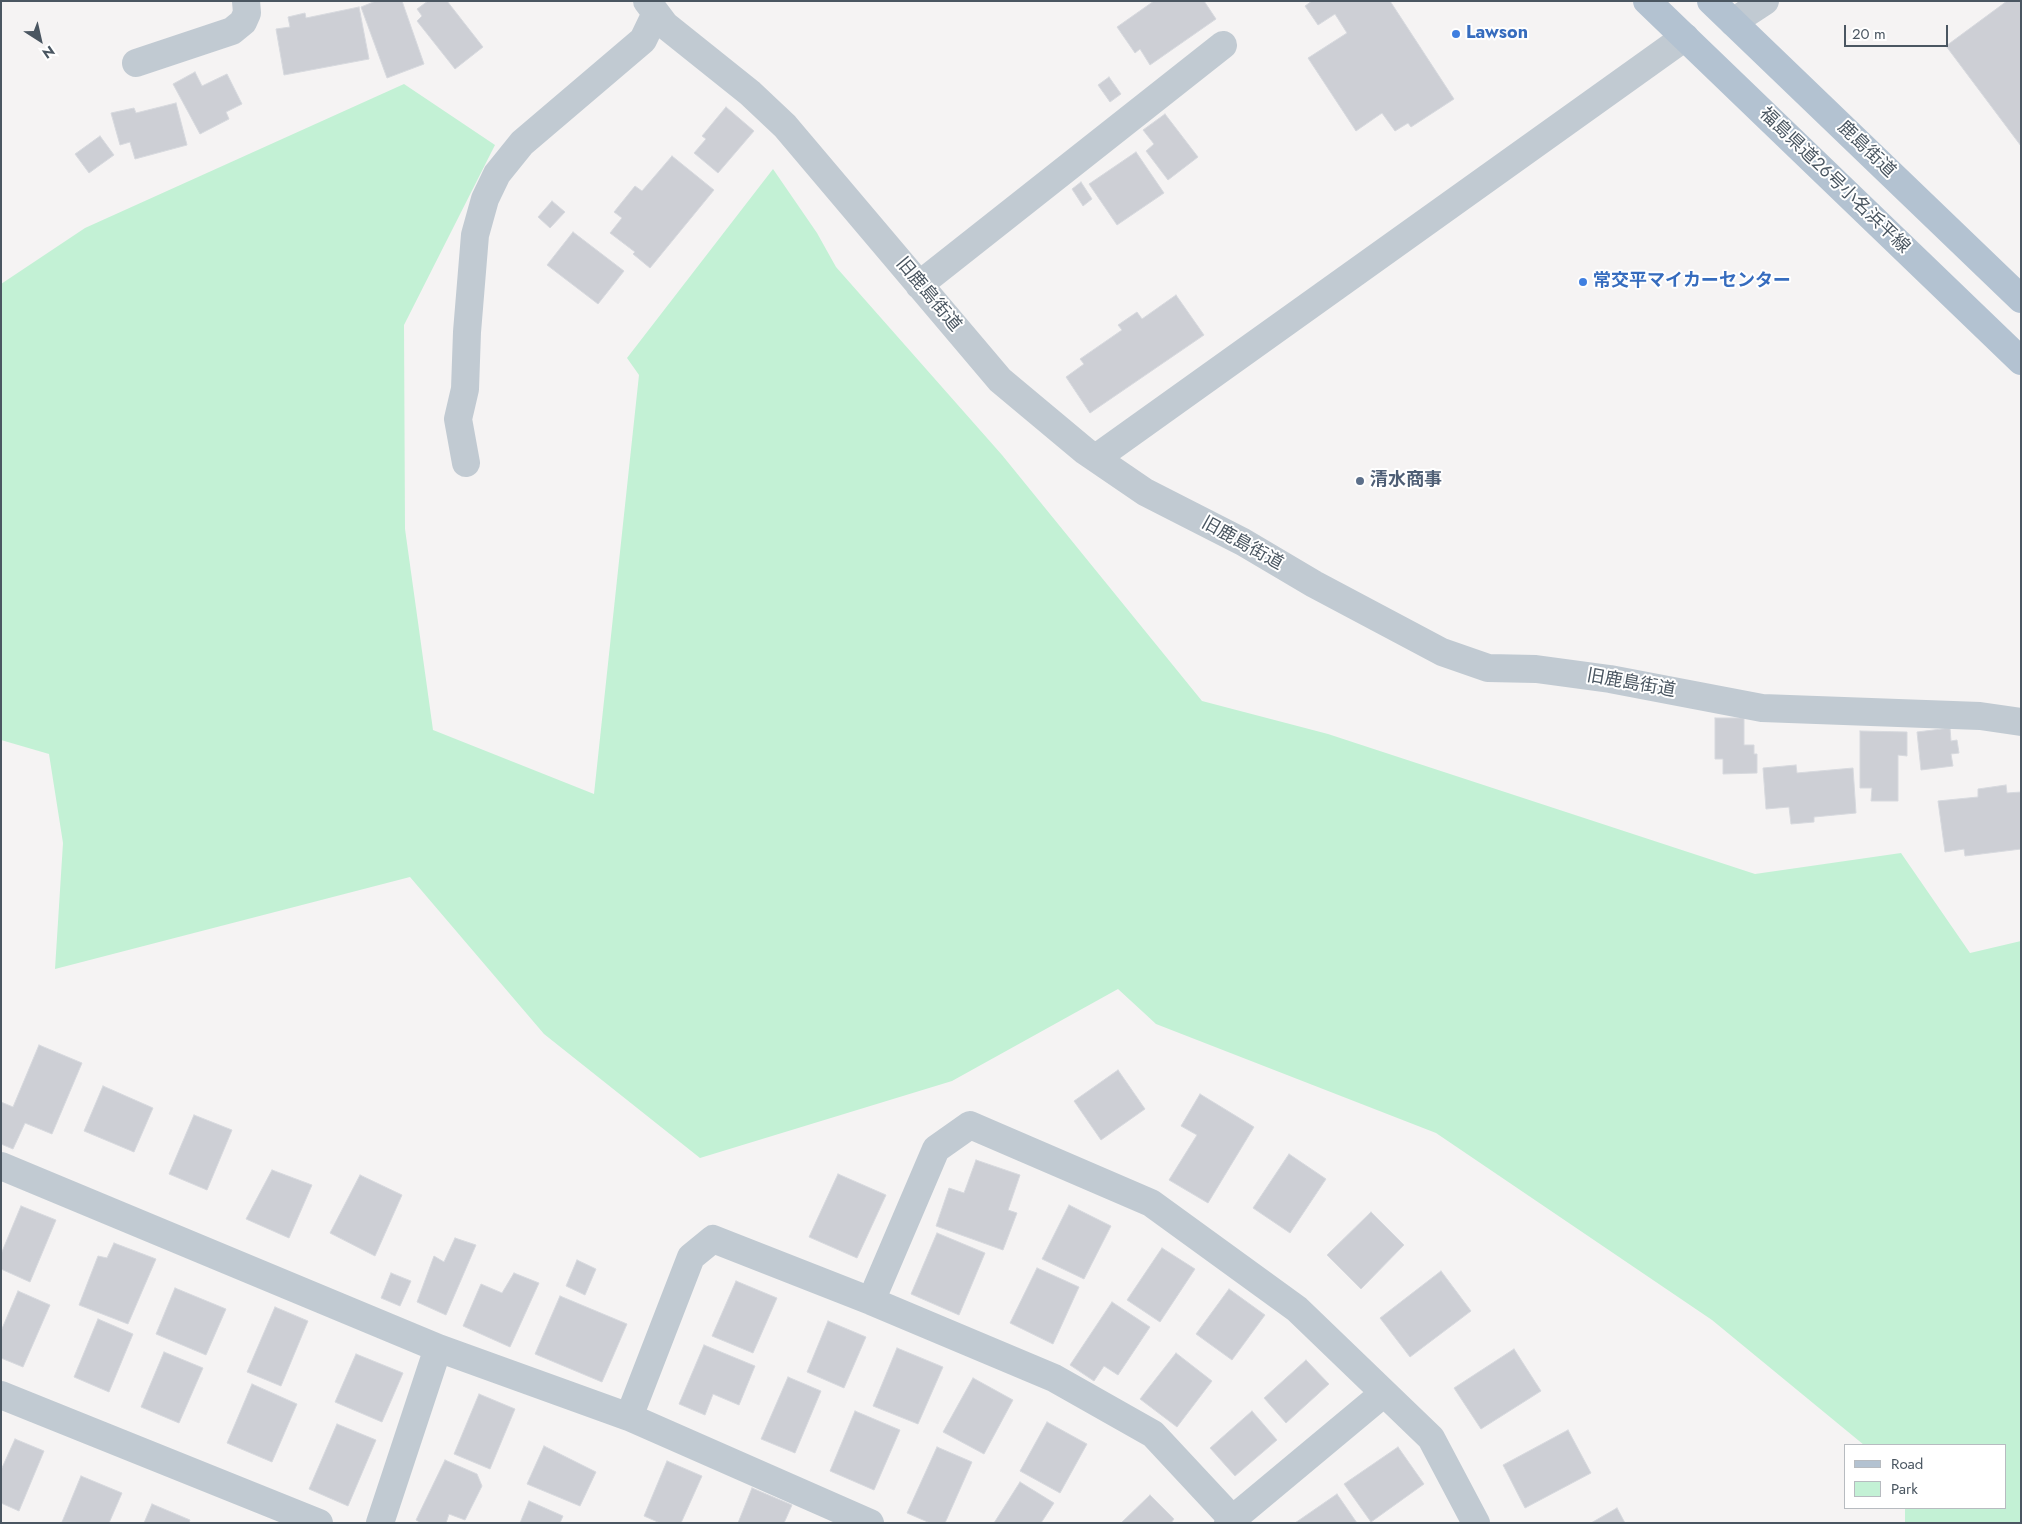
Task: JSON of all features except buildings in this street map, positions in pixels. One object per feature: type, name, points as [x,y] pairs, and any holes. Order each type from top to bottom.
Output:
[{"type":"main road","name":"福島県道26号小名浜平線","points":[[1647,1],[2021,361]]},
{"type":"main road","name":"鹿島街道","points":[[1711,1],[2021,300]]},
{"type":"street","points":[[136,63],[232,31],[242,22],[247,13],[246,1]]},
{"type":"street","points":[[1732,22],[1765,1]]},
{"type":"street","points":[[466,463],[458,420],[465,389],[467,332],[475,235],[485,199],[497,174],[522,144],[643,40],[652,7]]},
{"type":"street","name":"旧鹿島街道","points":[[652,7],[665,25],[750,93],[785,126],[1000,380],[1096,458],[1145,492],[1243,542],[1331,593],[1442,652],[1488,668],[1536,669],[1610,679],[1762,708],[1980,716],[2021,722]]},
{"type":"street","points":[[1096,458],[1685,37]]},
{"type":"street","points":[[919,285],[1223,45]]},
{"type":"street","points":[[872,1301],[936,1149],[970,1125],[1151,1203],[1297,1309],[1431,1438],[1476,1523]]},
{"type":"street","points":[[1,1166],[438,1348],[629,1417],[870,1523]]},
{"type":"street","points":[[629,1417],[691,1257],[713,1239],[872,1301],[1054,1378],[1153,1434],[1232,1521],[1384,1393]]},
{"type":"street","points":[[380,1523],[438,1348]]},
{"type":"street","points":[[1,1395],[319,1523]]},
{"type":"green space","points":[[404,84],[495,145],[404,325],[405,529],[433,730],[594,794],[639,375],[627,358],[773,169],[817,233],[836,267],[1002,455],[1202,701],[1328,734],[1755,874],[1901,853],[1970,953],[2021,941],[2021,1523],[1905,1523],[1905,1509],[2007,1509],[2007,1444],[1863,1444],[1712,1320],[1436,1133],[1156,1024],[1118,989],[952,1081],[700,1158],[544,1034],[410,877],[55,969],[63,843],[49,754],[1,740],[1,284],[85,228]]},
{"type":"place","name":"Lawson","points":[[1456,34]]},
{"type":"place","name":"常交平マイカーセンター","points":[[1583,282]]},
{"type":"place","name":"清水商事","points":[[1360,481]]}]
